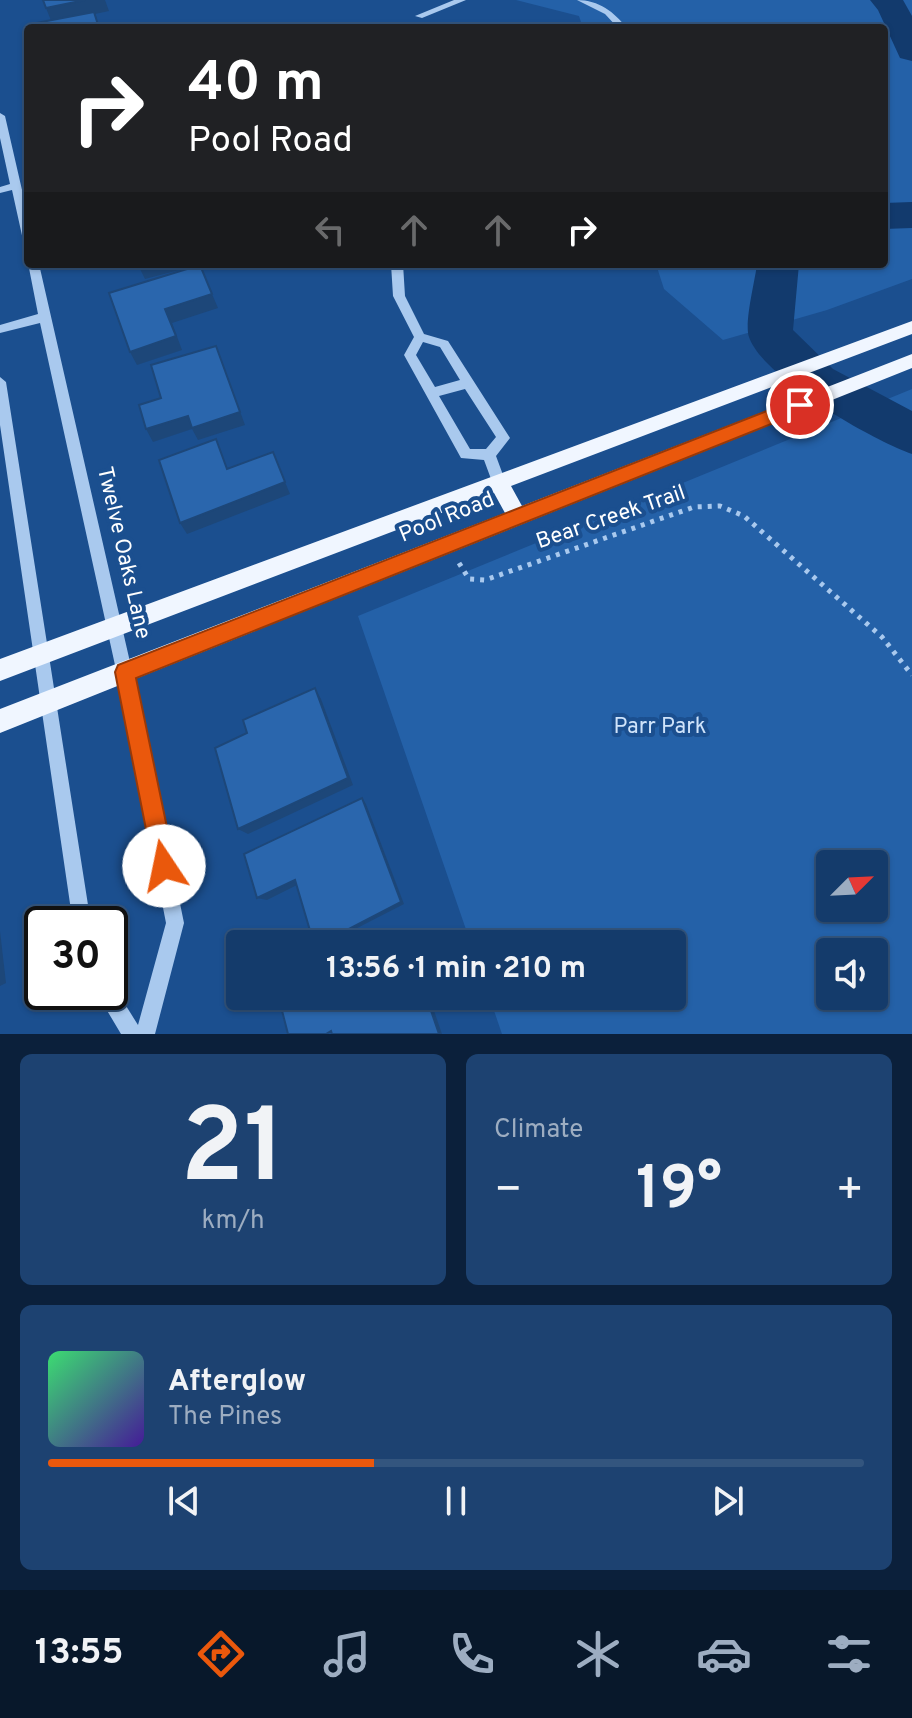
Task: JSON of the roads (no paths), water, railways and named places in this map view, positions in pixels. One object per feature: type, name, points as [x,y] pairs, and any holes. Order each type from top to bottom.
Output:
[{"type":"main road","name":"Pool Road","points":[[0,670],[912,327]]},
{"type":"main road","name":"Pool Road","points":[[0,721],[912,361]]},
{"type":"main road","points":[[499,483],[518,518]]},
{"type":"street","points":[[419,16],[462,0]]},
{"type":"street","points":[[581,0],[608,12],[619,24]]},
{"type":"street","points":[[0,116],[24,222]]},
{"type":"street","points":[[0,190],[16,186]]},
{"type":"street","name":"Twelve Oaks Lane","points":[[34,268],[125,672],[175,923],[145,1034]]},
{"type":"street","points":[[397,268],[399,296],[420,337],[444,344],[503,438],[489,455]]},
{"type":"street","points":[[0,329],[45,317]]},
{"type":"street","points":[[420,337],[410,355],[466,454],[489,455]]},
{"type":"street","points":[[0,382],[79,906]]},
{"type":"street","points":[[431,393],[468,383]]},
{"type":"street","points":[[489,455],[499,483]]},
{"type":"street","points":[[117,1010],[132,1034]]},
{"type":"waterway","points":[[885,0],[892,6],[912,51]]},
{"type":"waterway","points":[[888,216],[912,215]]},
{"type":"waterway","points":[[778,268],[770,335],[817,382],[912,434]]},
{"type":"park label","name":"Parr Park","points":[[660,727]]}]
